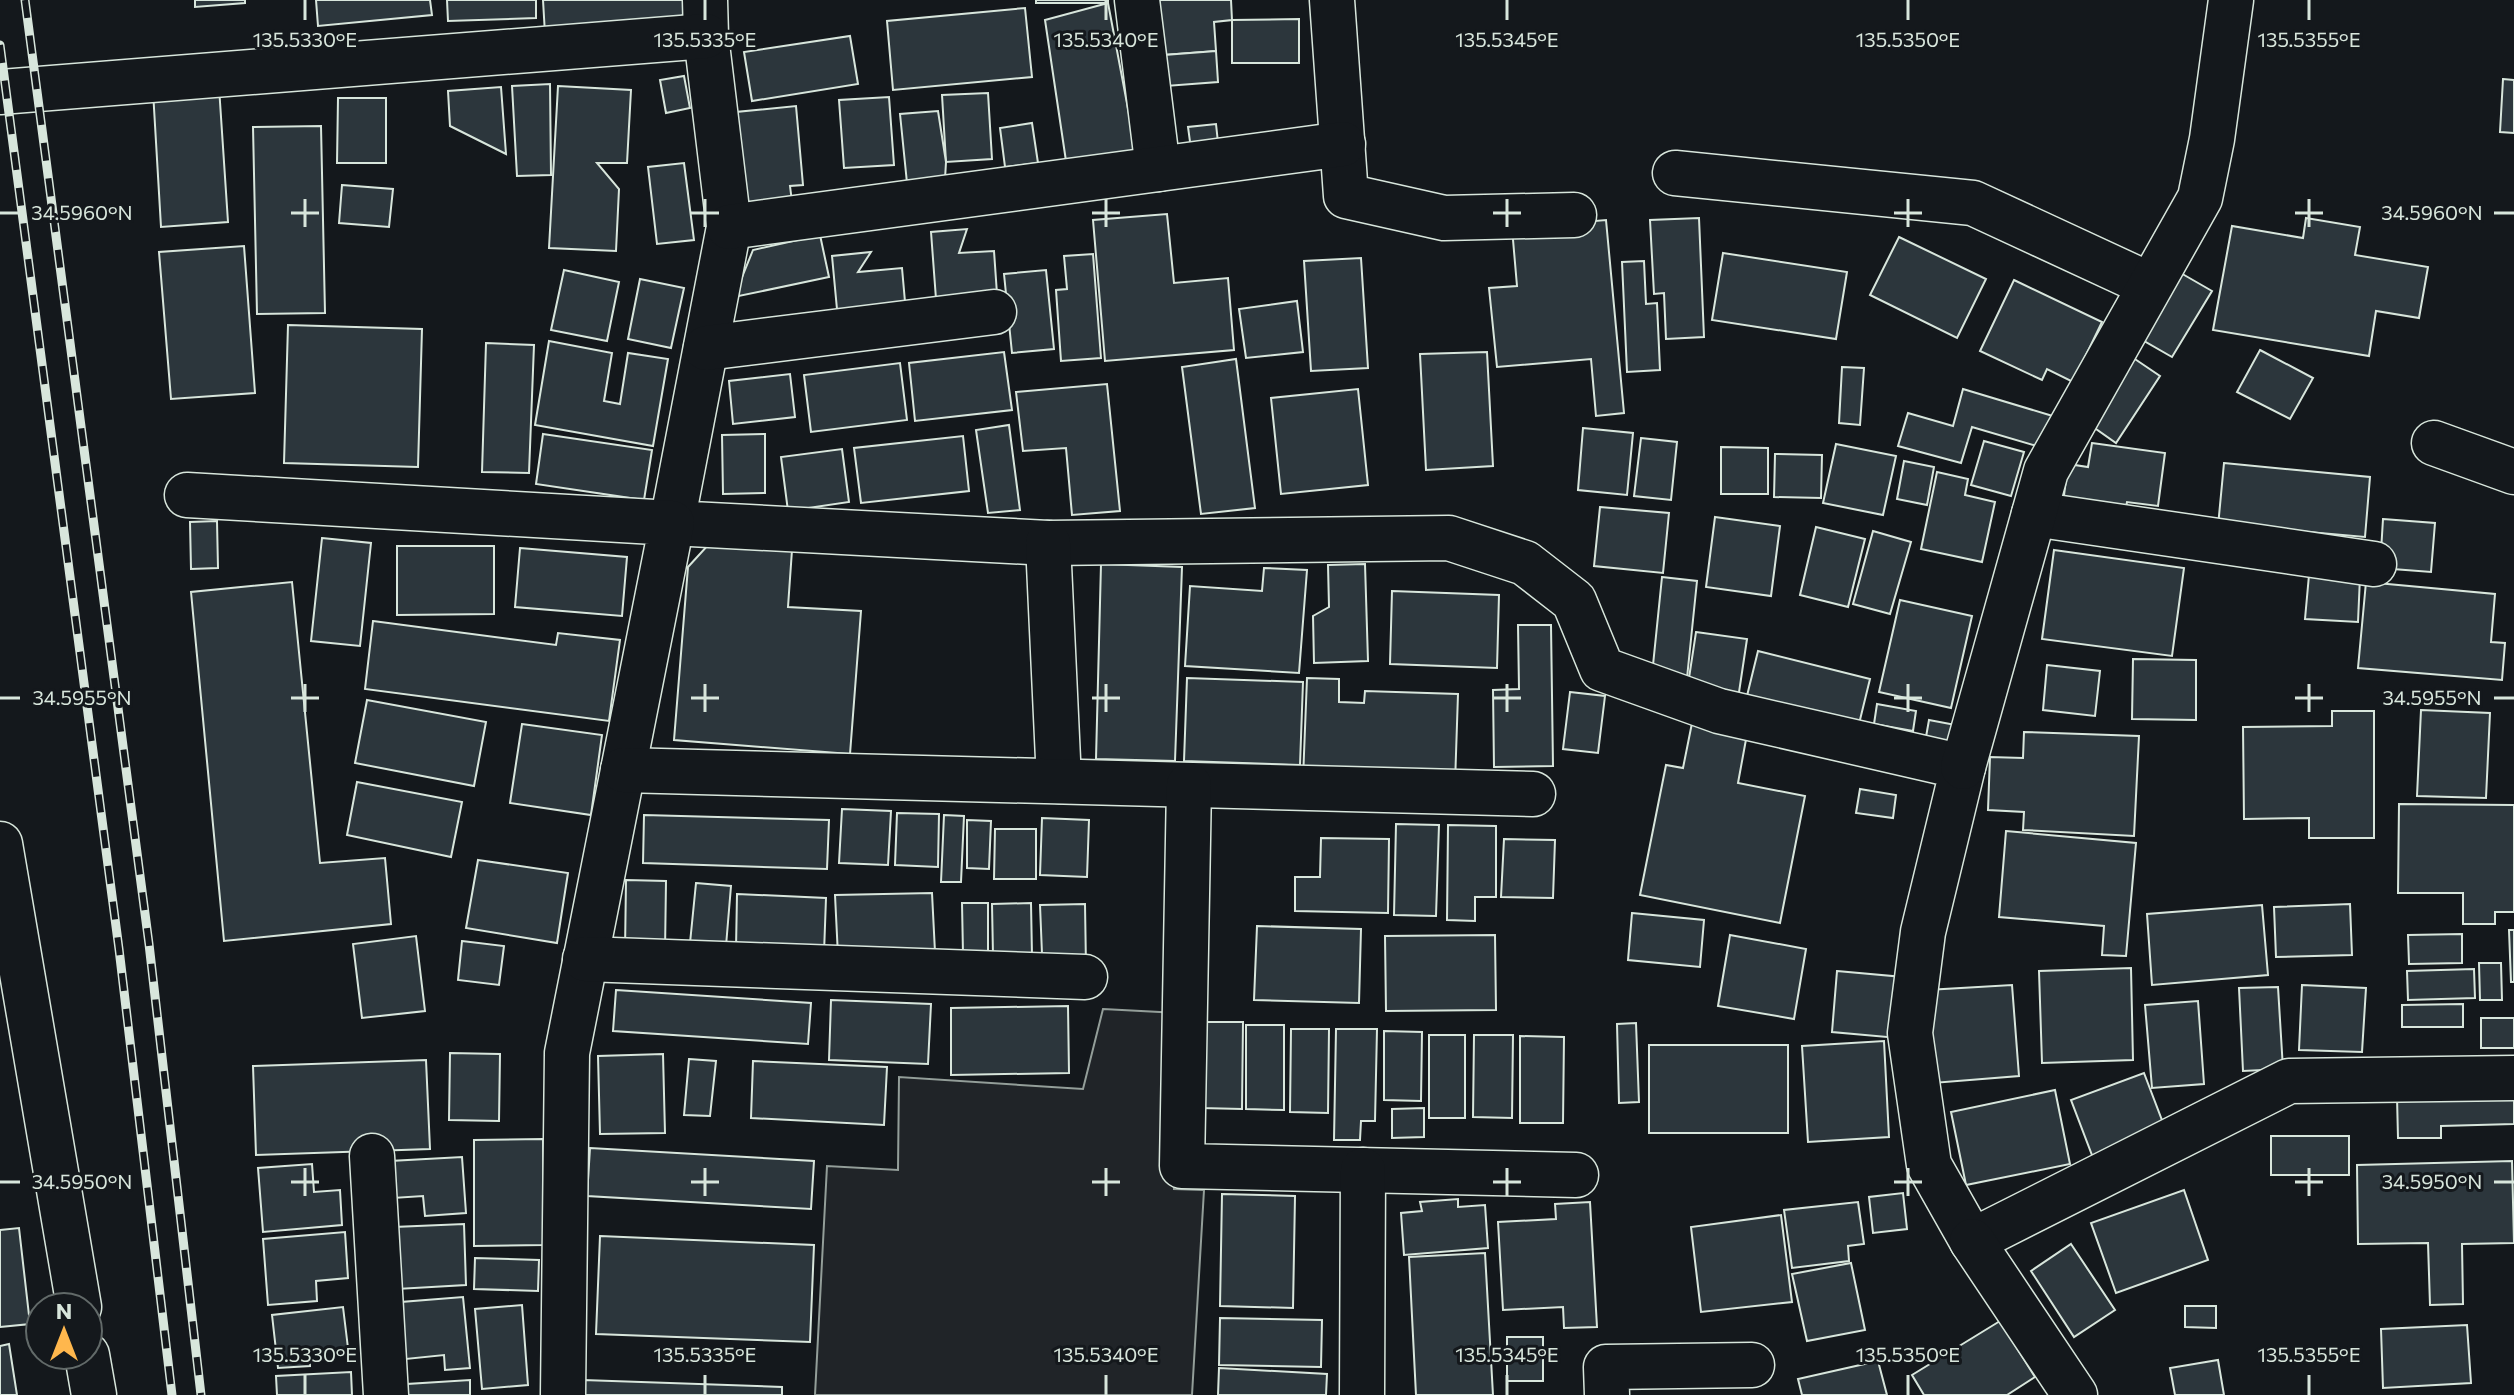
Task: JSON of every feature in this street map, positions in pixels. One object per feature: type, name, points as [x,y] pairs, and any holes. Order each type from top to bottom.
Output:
[{"type":"street","points":[[1137,0],[1158,169]]},
{"type":"street","points":[[1332,0],[1346,196],[1444,218],[1574,215]]},
{"type":"street","points":[[2075,1395],[1972,1241],[1929,1165],[1910,1033],[1923,932],[1963,767],[2046,471],[2200,198],[2212,139],[2231,0]]},
{"type":"street","points":[[0,92],[705,18],[729,227],[567,1053],[563,1395]]},
{"type":"street","points":[[729,227],[1343,144]]},
{"type":"street","points":[[1675,173],[1973,203],[2150,285]]},
{"type":"street","points":[[706,348],[994,312]]},
{"type":"street","points":[[2434,443],[2514,472]]},
{"type":"street","points":[[187,495],[1048,543],[1449,538],[1525,563],[1574,601],[1602,669],[1719,711],[1963,767]]},
{"type":"street","points":[[2034,514],[2374,564]]},
{"type":"street","points":[[1048,543],[1059,781]]},
{"type":"street","points":[[623,770],[1533,794]]},
{"type":"street","points":[[1189,785],[1182,1166],[1576,1175]]},
{"type":"street","points":[[0,844],[76,1291]]},
{"type":"street","points":[[585,959],[1085,977]]},
{"type":"street","points":[[1972,1241],[2289,1081],[2514,1078]]},
{"type":"street","points":[[372,1156],[386,1395]]},
{"type":"street","points":[[1362,1395],[1363,1170]]},
{"type":"street","points":[[1607,1395],[1606,1367],[1752,1365]]},
{"type":"street","points":[[90,1371],[94,1395]]},
{"type":"shaded area","points":[[1103,1009],[1178,1013],[1174,1189],[1204,1190],[1192,1395],[815,1395],[827,1166],[898,1170],[899,1077],[1083,1089]]},
{"type":"building","points":[[195,0],[245,0],[245,3],[195,7]]},
{"type":"building","points":[[316,0],[430,0],[432,15],[318,26]]},
{"type":"building","points":[[447,0],[536,0],[536,18],[448,21]]},
{"type":"building","points":[[543,0],[691,0],[692,8],[668,26],[545,34]]},
{"type":"building","points":[[1036,0],[1108,0],[1108,3],[1036,3]]},
{"type":"building","points":[[1159,0],[1231,0],[1232,20],[1214,22],[1216,51],[1164,55]]},
{"type":"building","points":[[1108,3],[1136,151],[1066,161],[1045,20]]},
{"type":"building","points":[[1025,8],[1032,77],[893,90],[887,21]]},
{"type":"building","points":[[1299,19],[1299,63],[1232,63],[1232,20]]},
{"type":"building","points":[[850,36],[858,84],[752,101],[744,52]]},
{"type":"building","points":[[1216,51],[1218,82],[1166,86],[1164,55]]},
{"type":"building","points":[[684,76],[690,108],[666,113],[660,80]]},
{"type":"building","points":[[2503,79],[2514,80],[2514,133],[2500,132]]},
{"type":"building","points":[[550,84],[551,175],[517,176],[512,86]]},
{"type":"building","points":[[558,86],[631,90],[627,163],[597,163],[619,189],[616,251],[549,248]]},
{"type":"building","points":[[219,87],[228,222],[161,227],[153,91]]},
{"type":"building","points":[[501,87],[506,154],[450,126],[448,91]]},
{"type":"building","points":[[988,93],[992,159],[946,162],[942,95]]},
{"type":"building","points":[[889,97],[894,165],[844,168],[839,100]]},
{"type":"building","points":[[338,98],[386,98],[386,163],[337,163]]},
{"type":"building","points":[[796,106],[803,185],[790,186],[792,202],[745,207],[736,112]]},
{"type":"building","points":[[938,111],[946,162],[945,179],[907,183],[900,114]]},
{"type":"building","points":[[1032,123],[1038,163],[1005,167],[1000,128]]},
{"type":"building","points":[[1216,124],[1220,161],[1193,164],[1188,127]]},
{"type":"building","points":[[321,126],[325,313],[257,314],[253,127]]},
{"type":"building","points":[[684,163],[694,240],[657,244],[648,167]]},
{"type":"building","points":[[342,185],[393,189],[389,227],[339,223]]},
{"type":"building","points":[[1167,214],[1174,283],[1228,278],[1234,350],[1105,361],[1093,220]]},
{"type":"building","points":[[1699,218],[1704,337],[1666,339],[1664,293],[1654,294],[1650,220]]},
{"type":"building","points":[[2306,218],[2360,227],[2355,255],[2428,267],[2419,318],[2376,311],[2369,356],[2213,330],[2232,226],[2303,238]]},
{"type":"building","points":[[1606,220],[1624,413],[1596,416],[1591,359],[1497,367],[1489,288],[1517,286],[1512,228]]},
{"type":"building","points":[[967,229],[959,253],[994,251],[997,294],[936,299],[931,232]]},
{"type":"building","points":[[820,235],[829,277],[734,297],[753,250]]},
{"type":"building","points":[[1899,237],[1986,279],[1957,338],[1870,295]]},
{"type":"building","points":[[244,246],[255,393],[171,399],[159,252]]},
{"type":"building","points":[[871,252],[858,272],[902,268],[906,313],[838,320],[832,256]]},
{"type":"building","points":[[1723,253],[1847,272],[1836,339],[1712,320]]},
{"type":"building","points":[[1093,254],[1101,358],[1061,361],[1056,290],[1067,289],[1064,256]]},
{"type":"building","points":[[1361,258],[1368,368],[1311,371],[1304,261]]},
{"type":"building","points":[[1644,261],[1646,304],[1657,303],[1660,370],[1627,372],[1622,262]]},
{"type":"building","points":[[2172,268],[2212,291],[2172,357],[2139,338]]},
{"type":"building","points":[[564,270],[619,282],[607,341],[551,330]]},
{"type":"building","points":[[1046,270],[1054,349],[1012,353],[1004,274]]},
{"type":"building","points":[[640,279],[684,288],[671,348],[628,339]]},
{"type":"building","points":[[2014,280],[2102,322],[2073,382],[2047,369],[2042,380],[1980,351]]},
{"type":"building","points":[[1297,301],[1303,352],[1246,358],[1239,309]]},
{"type":"building","points":[[288,325],[422,329],[418,467],[284,463]]},
{"type":"building","points":[[549,341],[612,353],[604,401],[620,404],[628,353],[668,359],[653,446],[535,425]]},
{"type":"building","points":[[486,343],[534,345],[529,473],[482,472]]},
{"type":"building","points":[[2260,350],[2313,378],[2290,419],[2237,392]]},
{"type":"building","points":[[2123,351],[2160,376],[2116,443],[2079,417]]},
{"type":"building","points":[[1004,352],[1012,410],[915,421],[909,363]]},
{"type":"building","points":[[1487,352],[1493,466],[1426,470],[1420,354]]},
{"type":"building","points":[[1236,359],[1255,508],[1201,514],[1182,367]]},
{"type":"building","points":[[900,363],[907,420],[811,432],[804,375]]},
{"type":"building","points":[[1842,367],[1864,368],[1860,425],[1839,423]]},
{"type":"building","points":[[790,374],[795,417],[733,424],[729,381]]},
{"type":"building","points":[[1107,384],[1120,511],[1072,515],[1066,448],[1023,451],[1016,392]]},
{"type":"building","points":[[1358,389],[1368,485],[1281,494],[1271,398]]},
{"type":"building","points":[[1963,389],[2056,417],[2047,449],[1972,427],[1961,463],[1898,446],[1908,413],[1953,426]]},
{"type":"building","points":[[1009,425],[1020,510],[988,513],[976,430]]},
{"type":"building","points":[[1583,428],[1633,433],[1627,495],[1578,490]]},
{"type":"building","points":[[543,434],[652,450],[644,500],[536,484]]},
{"type":"building","points":[[765,434],[765,493],[723,494],[722,435]]},
{"type":"building","points":[[963,436],[969,491],[861,503],[854,448]]},
{"type":"building","points":[[1641,438],[1677,442],[1671,500],[1634,496]]},
{"type":"building","points":[[1984,441],[2024,452],[2011,496],[1971,485]]},
{"type":"building","points":[[2092,443],[2165,453],[2158,506],[2127,502],[2125,512],[2063,503],[2068,464],[2088,467]]},
{"type":"building","points":[[1836,444],[1896,456],[1883,515],[1823,503]]},
{"type":"building","points":[[1721,447],[1768,448],[1768,494],[1721,494]]},
{"type":"building","points":[[842,449],[849,502],[788,511],[781,457]]},
{"type":"building","points":[[1775,454],[1822,455],[1821,498],[1774,497]]},
{"type":"building","points":[[1904,461],[1934,467],[1927,505],[1897,499]]},
{"type":"building","points":[[2224,463],[2370,477],[2365,537],[2285,530],[2217,537]]},
{"type":"building","points":[[1937,472],[1968,479],[1965,495],[1995,502],[1982,562],[1921,549]]},
{"type":"building","points":[[1600,507],[1669,513],[1663,573],[1594,566]]},
{"type":"building","points":[[1715,517],[1780,526],[1771,596],[1706,587]]},
{"type":"building","points":[[2383,519],[2435,523],[2431,572],[2380,568]]},
{"type":"building","points":[[217,521],[218,568],[191,569],[190,522]]},
{"type":"building","points":[[1816,527],[1865,539],[1848,607],[1800,595]]},
{"type":"building","points":[[1873,531],[1911,542],[1890,614],[1853,604]]},
{"type":"building","points":[[322,538],[371,543],[360,646],[311,641]]},
{"type":"building","points":[[709,544],[792,550],[788,607],[861,611],[850,754],[674,740],[688,567]]},
{"type":"building","points":[[397,546],[494,546],[494,614],[397,615]]},
{"type":"building","points":[[520,548],[627,557],[622,616],[515,607]]},
{"type":"building","points":[[2054,550],[2184,568],[2172,656],[2042,639]]},
{"type":"building","points":[[1101,564],[1182,567],[1175,761],[1096,759]]},
{"type":"building","points":[[1365,564],[1368,661],[1314,663],[1313,616],[1329,607],[1328,565]]},
{"type":"building","points":[[1264,568],[1307,570],[1299,673],[1185,666],[1190,586],[1262,591]]},
{"type":"building","points":[[2309,575],[2360,577],[2358,622],[2305,619]]},
{"type":"building","points":[[1662,577],[1697,581],[1687,678],[1652,675]]},
{"type":"building","points":[[292,582],[320,863],[385,858],[391,924],[224,941],[191,592]]},
{"type":"building","points":[[2366,582],[2495,594],[2491,642],[2505,643],[2502,680],[2358,668]]},
{"type":"building","points":[[1392,591],[1499,595],[1497,668],[1390,664]]},
{"type":"building","points":[[1900,600],[1972,616],[1951,708],[1879,692]]},
{"type":"building","points":[[373,621],[556,645],[558,633],[620,640],[609,721],[365,689]]},
{"type":"building","points":[[1518,625],[1551,625],[1553,766],[1494,767],[1493,690],[1519,689]]},
{"type":"building","points":[[1696,632],[1747,639],[1738,699],[1687,691]]},
{"type":"building","points":[[1758,651],[1870,679],[1857,732],[1745,704]]},
{"type":"building","points":[[2133,659],[2196,660],[2196,720],[2132,719]]},
{"type":"building","points":[[2047,665],[2100,671],[2095,716],[2043,710]]},
{"type":"building","points":[[1187,678],[1303,682],[1300,765],[1184,761]]},
{"type":"building","points":[[1307,678],[1339,679],[1339,702],[1364,703],[1365,691],[1458,694],[1455,784],[1303,779]]},
{"type":"building","points":[[1570,692],[1605,696],[1598,753],[1563,749]]},
{"type":"building","points":[[367,700],[486,722],[474,786],[355,763]]},
{"type":"building","points":[[1877,704],[1916,711],[1913,731],[1874,724]]},
{"type":"building","points":[[2421,710],[2490,713],[2486,798],[2417,796]]},
{"type":"building","points":[[2332,711],[2374,711],[2374,838],[2309,838],[2309,818],[2244,819],[2243,727],[2332,726]]},
{"type":"building","points":[[1929,720],[1961,726],[1955,754],[1924,748]]},
{"type":"building","points":[[1692,723],[1747,734],[1738,783],[1805,796],[1780,923],[1640,895],[1666,765],[1683,768]]},
{"type":"building","points":[[522,724],[602,735],[591,815],[510,803]]},
{"type":"building","points":[[2024,732],[2139,736],[2134,836],[2023,830],[2024,812],[1988,810],[1990,757],[2023,758]]},
{"type":"building","points":[[357,782],[462,802],[451,857],[347,835]]},
{"type":"building","points":[[1860,789],[1896,795],[1893,818],[1856,813]]},
{"type":"building","points":[[2399,804],[2514,805],[2514,912],[2495,912],[2495,924],[2463,924],[2463,893],[2398,893]]},
{"type":"building","points":[[842,809],[891,811],[888,865],[839,863]]},
{"type":"building","points":[[897,813],[939,814],[938,867],[895,865]]},
{"type":"building","points":[[644,815],[829,820],[827,869],[643,863]]},
{"type":"building","points":[[944,815],[964,816],[961,882],[941,882]]},
{"type":"building","points":[[1042,818],[1089,820],[1087,877],[1040,875]]},
{"type":"building","points":[[967,820],[991,821],[989,869],[967,868]]},
{"type":"building","points":[[1396,824],[1439,825],[1436,916],[1394,915]]},
{"type":"building","points":[[1448,825],[1496,826],[1496,897],[1475,897],[1475,921],[1447,920]]},
{"type":"building","points":[[995,829],[1036,829],[1036,879],[994,879]]},
{"type":"building","points":[[2006,831],[2136,843],[2126,956],[2102,955],[2104,926],[1999,917]]},
{"type":"building","points":[[1321,838],[1389,839],[1388,913],[1295,911],[1295,877],[1320,877]]},
{"type":"building","points":[[1504,839],[1555,840],[1553,898],[1501,897]]},
{"type":"building","points":[[478,860],[568,873],[557,943],[466,928]]},
{"type":"building","points":[[626,880],[666,881],[665,952],[625,951]]},
{"type":"building","points":[[696,883],[731,886],[726,946],[690,943]]},
{"type":"building","points":[[932,893],[935,952],[838,956],[835,895]]},
{"type":"building","points":[[737,894],[826,898],[824,953],[736,949]]},
{"type":"building","points":[[962,903],[988,903],[988,954],[963,954]]},
{"type":"building","points":[[1031,903],[1032,956],[993,956],[992,904]]},
{"type":"building","points":[[1085,904],[1086,967],[1059,968],[1058,954],[1042,954],[1040,905]]},
{"type":"building","points":[[2350,904],[2352,955],[2276,957],[2274,907]]},
{"type":"building","points":[[2262,905],[2268,975],[2152,985],[2147,914]]},
{"type":"building","points":[[1632,913],[1704,920],[1700,967],[1628,960]]},
{"type":"building","points":[[1257,926],[1361,929],[1359,1003],[1254,1000]]},
{"type":"building","points":[[2509,930],[2514,930],[2514,982],[2511,982]]},
{"type":"building","points":[[2462,934],[2462,963],[2409,964],[2408,935]]},
{"type":"building","points":[[1495,935],[1496,1010],[1386,1011],[1385,936]]},
{"type":"building","points":[[1730,935],[1806,949],[1794,1019],[1718,1006]]},
{"type":"building","points":[[416,936],[425,1011],[362,1018],[353,944]]},
{"type":"building","points":[[462,941],[504,946],[499,985],[458,980]]},
{"type":"building","points":[[2479,963],[2501,963],[2502,1000],[2480,1000]]},
{"type":"building","points":[[2131,968],[2133,1060],[2042,1063],[2039,971]]},
{"type":"building","points":[[2474,969],[2475,998],[2408,1000],[2407,971]]},
{"type":"building","points":[[1837,971],[1903,977],[1898,1038],[1832,1032]]},
{"type":"building","points":[[2012,985],[2019,1076],[1933,1083],[1927,990]]},
{"type":"building","points":[[2302,985],[2366,988],[2362,1052],[2299,1050]]},
{"type":"building","points":[[2278,987],[2283,1069],[2243,1071],[2239,988]]},
{"type":"building","points":[[616,990],[811,1003],[808,1044],[613,1031]]},
{"type":"building","points":[[831,1000],[931,1004],[928,1064],[829,1060]]},
{"type":"building","points":[[2198,1001],[2204,1084],[2152,1088],[2145,1005]]},
{"type":"building","points":[[2463,1004],[2463,1027],[2402,1027],[2402,1005]]},
{"type":"building","points":[[1068,1006],[1069,1073],[951,1075],[951,1008]]},
{"type":"building","points":[[2481,1018],[2514,1018],[2514,1048],[2481,1048]]},
{"type":"building","points":[[1202,1022],[1243,1022],[1242,1109],[1201,1108]]},
{"type":"building","points":[[1636,1023],[1639,1102],[1619,1103],[1617,1024]]},
{"type":"building","points":[[1246,1025],[1284,1025],[1284,1110],[1246,1109]]},
{"type":"building","points":[[1291,1029],[1329,1029],[1328,1113],[1290,1112]]},
{"type":"building","points":[[1336,1029],[1377,1029],[1375,1121],[1361,1121],[1360,1140],[1334,1140]]},
{"type":"building","points":[[1384,1031],[1422,1032],[1421,1101],[1384,1100]]},
{"type":"building","points":[[1429,1035],[1465,1035],[1465,1118],[1429,1118]]},
{"type":"building","points":[[1474,1035],[1513,1035],[1512,1118],[1473,1117]]},
{"type":"building","points":[[1520,1036],[1564,1037],[1563,1123],[1520,1123]]},
{"type":"building","points":[[1884,1041],[1889,1137],[1808,1142],[1802,1046]]},
{"type":"building","points":[[1649,1045],[1788,1045],[1788,1133],[1649,1133]]},
{"type":"building","points":[[450,1053],[500,1054],[499,1121],[449,1120]]},
{"type":"building","points":[[663,1054],[665,1133],[600,1134],[598,1056]]},
{"type":"building","points":[[689,1059],[716,1061],[710,1116],[684,1115]]},
{"type":"building","points":[[426,1060],[430,1149],[256,1155],[253,1066]]},
{"type":"building","points":[[753,1061],[887,1067],[884,1125],[751,1118]]},
{"type":"building","points":[[2144,1073],[2168,1136],[2095,1163],[2071,1100]]},
{"type":"building","points":[[2514,1089],[2514,1124],[2441,1126],[2441,1138],[2398,1138],[2397,1097]]},
{"type":"building","points":[[2055,1090],[2070,1164],[1966,1185],[1951,1112]]},
{"type":"building","points":[[1424,1108],[1424,1137],[1392,1138],[1392,1109]]},
{"type":"building","points":[[2271,1136],[2349,1136],[2349,1175],[2271,1175]]},
{"type":"building","points":[[543,1139],[544,1245],[474,1246],[474,1140]]},
{"type":"building","points":[[590,1148],[814,1161],[811,1209],[587,1196]]},
{"type":"building","points":[[462,1157],[466,1213],[425,1216],[423,1196],[393,1198],[390,1161]]},
{"type":"building","points":[[2512,1161],[2514,1243],[2462,1244],[2463,1304],[2430,1305],[2428,1243],[2358,1244],[2357,1165]]},
{"type":"building","points":[[312,1164],[314,1192],[340,1190],[342,1225],[263,1232],[258,1168]]},
{"type":"building","points":[[2184,1190],[2208,1260],[2116,1293],[2091,1223]]},
{"type":"building","points":[[1903,1193],[1907,1229],[1873,1233],[1869,1197]]},
{"type":"building","points":[[1222,1194],[1295,1196],[1293,1308],[1220,1306]]},
{"type":"building","points":[[1458,1199],[1458,1207],[1485,1205],[1488,1248],[1404,1255],[1401,1213],[1422,1211],[1420,1202]]},
{"type":"building","points":[[1590,1202],[1597,1327],[1564,1328],[1563,1307],[1503,1310],[1498,1222],[1556,1219],[1555,1204]]},
{"type":"building","points":[[1858,1202],[1864,1244],[1848,1246],[1849,1261],[1792,1268],[1784,1210]]},
{"type":"building","points":[[1781,1215],[1792,1302],[1701,1312],[1691,1227]]},
{"type":"building","points":[[464,1224],[466,1285],[397,1289],[394,1227]]},
{"type":"building","points":[[19,1228],[26,1291],[24,1325],[0,1327],[0,1230]]},
{"type":"building","points":[[345,1232],[348,1278],[316,1281],[317,1301],[268,1305],[263,1239]]},
{"type":"building","points":[[600,1236],[814,1245],[810,1342],[596,1334]]},
{"type":"building","points":[[2071,1244],[2115,1310],[2074,1337],[2031,1271]]},
{"type":"building","points":[[1485,1253],[1493,1395],[1416,1395],[1409,1257]]},
{"type":"building","points":[[475,1258],[539,1260],[538,1291],[474,1289]]},
{"type":"building","points":[[1851,1263],[1865,1330],[1807,1341],[1792,1274]]},
{"type":"building","points":[[463,1297],[470,1368],[445,1370],[444,1355],[406,1359],[401,1302]]},
{"type":"building","points":[[522,1305],[528,1385],[482,1389],[475,1309]]},
{"type":"building","points":[[2185,1306],[2216,1306],[2216,1328],[2185,1327]]},
{"type":"building","points":[[343,1307],[348,1348],[309,1352],[310,1366],[278,1368],[272,1315]]},
{"type":"building","points":[[1220,1318],[1322,1320],[1321,1367],[1219,1365]]},
{"type":"building","points":[[2000,1321],[2035,1377],[2007,1395],[1924,1395],[1912,1375]]},
{"type":"building","points":[[2467,1325],[2471,1383],[2383,1388],[2381,1329]]},
{"type":"building","points":[[1507,1337],[1543,1337],[1543,1381],[1507,1381]]},
{"type":"building","points":[[9,1344],[17,1395],[0,1395],[0,1346]]},
{"type":"building","points":[[2218,1360],[2224,1395],[2175,1395],[2170,1368]]},
{"type":"building","points":[[1878,1361],[1887,1395],[1802,1395],[1798,1379]]},
{"type":"building","points":[[1219,1368],[1327,1374],[1326,1395],[1218,1395]]},
{"type":"building","points":[[351,1372],[352,1395],[277,1395],[276,1376]]},
{"type":"building","points":[[470,1380],[470,1395],[408,1395],[407,1384]]},
{"type":"building","points":[[583,1380],[782,1387],[782,1395],[583,1395]]},
{"type":"railway","points":[[25,0],[149,944],[201,1395]]},
{"type":"railway","points":[[0,45],[119,949],[172,1395]]}]
